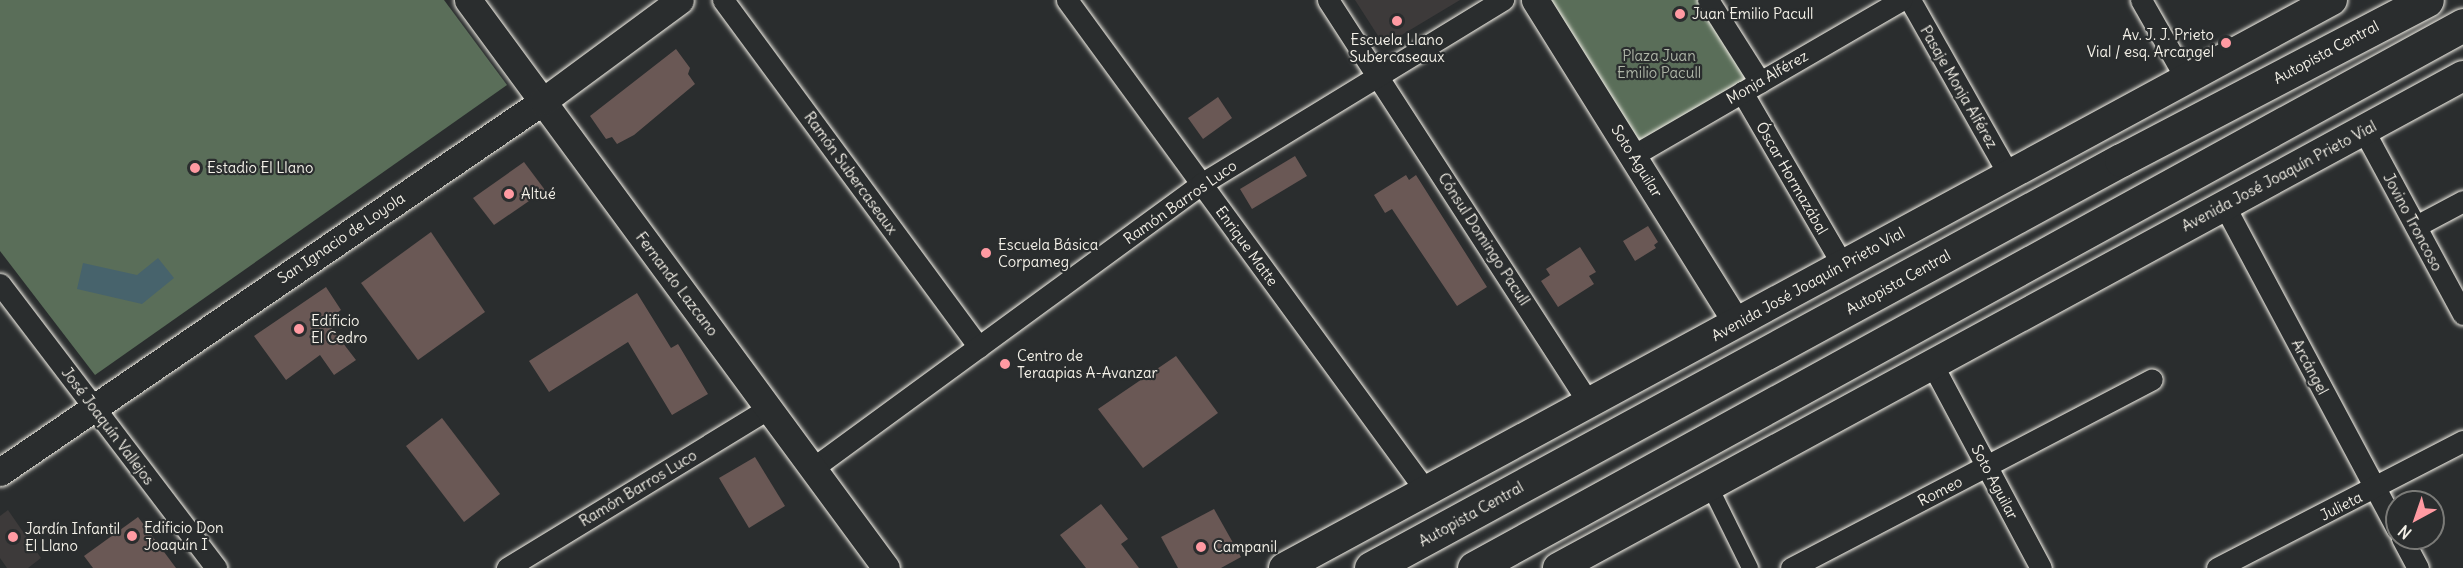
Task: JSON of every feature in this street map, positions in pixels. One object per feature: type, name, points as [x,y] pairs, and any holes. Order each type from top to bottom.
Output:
[{"type":"highway","name":"Autopista Central","points":[[1371,568],[2121,160],[2427,0]]},
{"type":"highway","points":[[1474,568],[2455,31]]},
{"type":"main road","name":"Avenida José Joaquín Prieto Vial","points":[[1284,568],[2332,0]]},
{"type":"main road","name":"Avenida José Joaquín Prieto Vial","points":[[1558,568],[1596,559],[1709,485],[2463,76]]},
{"type":"street","name":"Fernando Lazcano","points":[[468,0],[886,568]]},
{"type":"street","name":"San Ignacio de Loyola","points":[[0,472],[543,102],[680,0]]},
{"type":"street","name":"Ramón Subercaseaux","points":[[723,0],[979,347]]},
{"type":"street","name":"Enrique Matte","points":[[1067,0],[1426,491]]},
{"type":"street","name":"Cónsul Domingo Pacull","points":[[1328,0],[1589,403]]},
{"type":"street","name":"Ramón Barros Luco","points":[[813,468],[1202,184],[1503,0]]},
{"type":"street","name":"Soto Aguilar","points":[[1535,0],[1634,155],[1736,322]]},
{"type":"street","name":"Óscar Hormazábal","points":[[1708,0],[1842,264]]},
{"type":"street","name":"Monja Alférez","points":[[1634,155],[1900,0]]},
{"type":"street","name":"Pasaje Monja Alférez","points":[[1910,0],[2009,175]]},
{"type":"street","points":[[2141,0],[2186,79]]},
{"type":"street","name":"Jovino Troncoso","points":[[2364,131],[2463,314]]},
{"type":"street","points":[[2416,226],[2463,201]]},
{"type":"street","name":"Arcángel","points":[[2224,205],[2385,507]]},
{"type":"street","name":"José Joaquín Vallejos","points":[[0,284],[216,568]]},
{"type":"street","name":"Soto Aguilar","points":[[1932,364],[2041,568]]},
{"type":"street","name":"Romeo","points":[[1791,568],[2152,379]]},
{"type":"street","name":"Ramón Barros Luco","points":[[507,568],[769,408]]},
{"type":"street","name":"Julieta","points":[[2217,568],[2463,441]]},
{"type":"street","points":[[1709,485],[1750,568]]},
{"type":"street","points":[[2408,550],[2418,568]]},
{"type":"shaded area","name":"Escuela Llano Subercaseaux","points":[[1355,0],[1460,0],[1390,42],[1382,42]]},
{"type":"shaded area","name":"Jardín Infantil El Llano","points":[[8,510],[41,558],[28,568],[7,568],[0,558],[0,516]]},
{"type":"green space","name":"Estadio El Llano","points":[[0,0],[444,0],[507,85],[95,375],[0,251]]},
{"type":"green space","name":"Plaza Juan Emilio Pacull","points":[[1541,0],[1706,0],[1753,82],[1636,150]]},
{"type":"water","points":[[158,258],[174,278],[142,304],[77,289],[83,263],[137,275]]},
{"type":"building","points":[[676,49],[690,68],[688,74],[695,84],[634,135],[617,144],[612,137],[606,139],[590,116]]},
{"type":"building","points":[[1218,97],[1232,118],[1203,139],[1188,118]]},
{"type":"building","points":[[1295,156],[1307,176],[1252,209],[1240,189]]},
{"type":"building","name":"Altué","points":[[524,162],[545,190],[494,225],[473,198]]},
{"type":"building","points":[[1406,175],[1409,180],[1416,175],[1487,287],[1457,306],[1392,209],[1385,213],[1374,195]]},
{"type":"building","points":[[1648,226],[1658,242],[1654,245],[1656,248],[1635,261],[1623,241]]},
{"type":"building","points":[[431,232],[485,312],[418,360],[361,283]]},
{"type":"building","points":[[1580,247],[1596,272],[1589,276],[1594,284],[1558,307],[1541,281],[1550,275],[1546,269]]},
{"type":"building","name":"Edificio El Cedro","points":[[326,287],[341,310],[326,321],[356,360],[334,375],[320,355],[286,380],[254,336]]},
{"type":"building","points":[[637,293],[671,348],[678,344],[708,394],[672,415],[628,342],[549,392],[529,361]]},
{"type":"building","points":[[1176,356],[1218,413],[1143,468],[1098,409]]},
{"type":"building","points":[[442,418],[500,494],[464,522],[406,446]]},
{"type":"building","points":[[755,457],[785,506],[749,528],[719,478]]},
{"type":"building","points":[[1101,504],[1128,539],[1121,544],[1139,568],[1086,568],[1060,535]]},
{"type":"building","name":"Campanil","points":[[1214,509],[1241,557],[1221,568],[1178,568],[1161,537]]},
{"type":"building","name":"Edificio Don Joaquín I","points":[[138,517],[176,568],[93,568],[84,556]]},
{"type":"place","name":"Juan Emilio Pacull","points":[[1680,14]]},
{"type":"place","name":"Escuela Llano Subercaseaux","points":[[1397,21]]},
{"type":"place","name":"Av. J. J. Prieto Vial / esq. Arcangel","points":[[2226,43]]},
{"type":"place","name":"Estadio El Llano","points":[[195,168]]},
{"type":"place","name":"Altué","points":[[509,194]]},
{"type":"place","name":"Escuela Básica Corpameg","points":[[986,253]]},
{"type":"place","name":"Edificio El Cedro","points":[[299,329]]},
{"type":"place","name":"Centro de Teraapias A-Avanzar","points":[[1005,364]]},
{"type":"place","name":"Edificio Don Joaquín I","points":[[132,536]]},
{"type":"place","name":"Jardín Infantil El Llano","points":[[13,537]]},
{"type":"place","name":"Campanil","points":[[1201,547]]}]
